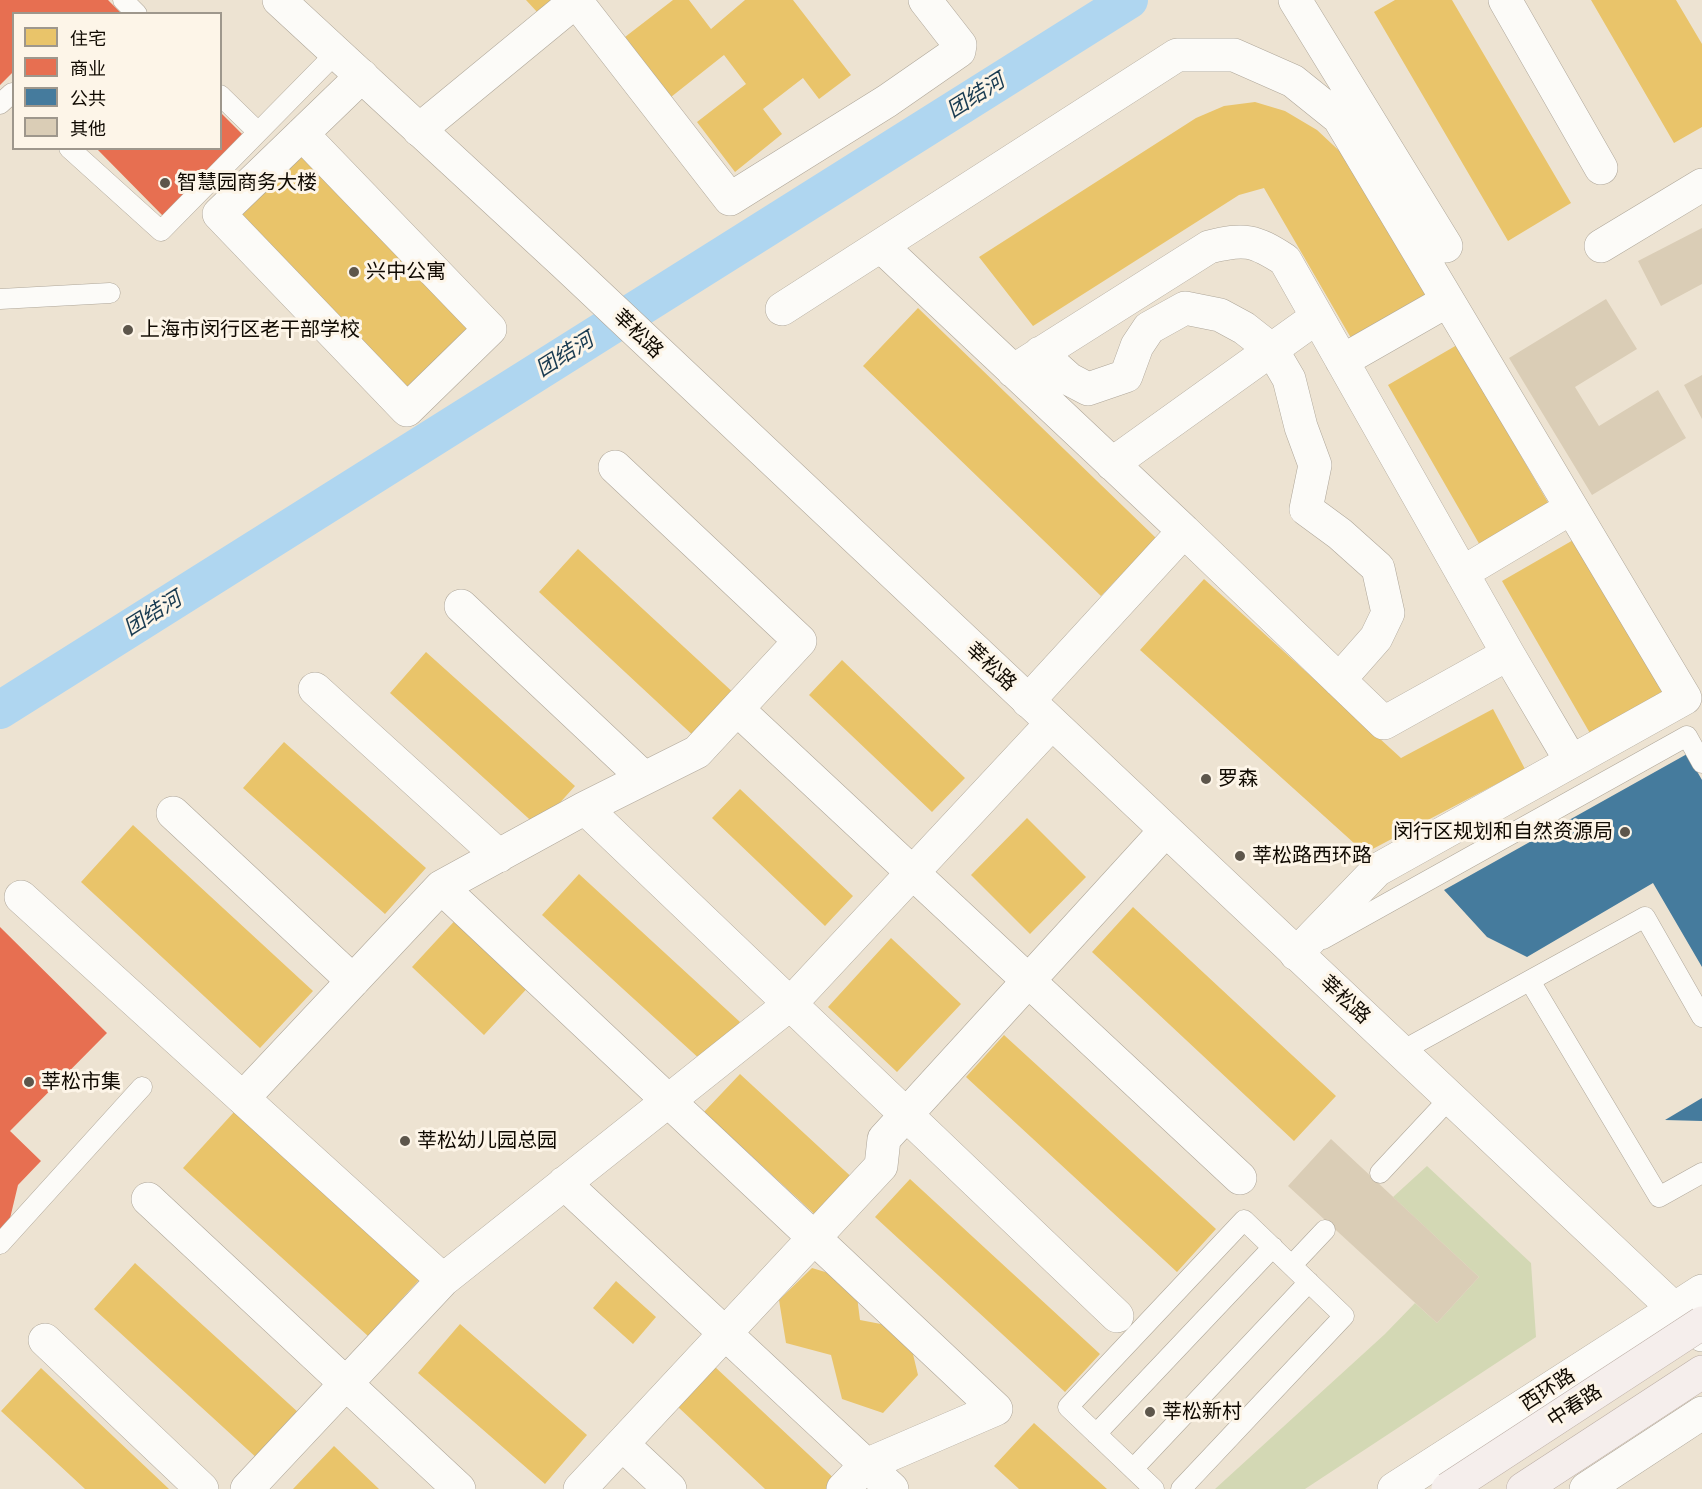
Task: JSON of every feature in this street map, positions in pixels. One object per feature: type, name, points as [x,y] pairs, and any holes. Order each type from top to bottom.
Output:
[{"type":"main road","name":"中春路","points":[[1448,1489],[1688,1317]]},
{"type":"main road","name":"中春路","points":[[1523,1489],[1702,1372]]},
{"type":"street","name":"莘松路","points":[[279,0],[566,265],[1165,831],[1218,878],[1449,1099],[1688,1317],[1702,1335]]},
{"type":"street","points":[[419,130],[576,1],[730,199],[887,101],[959,51],[960,45],[925,0]]},
{"type":"street","points":[[1295,0],[1446,246]]},
{"type":"street","points":[[1505,0],[1601,168]]},
{"type":"street","points":[[782,309],[1177,55],[1234,55],[1293,81],[1339,118],[1684,698],[1377,870],[1296,954]]},
{"type":"street","points":[[302,134],[490,329],[406,410],[219,214],[362,76]]},
{"type":"street","points":[[1601,246],[1702,185]]},
{"type":"street","points":[[1013,370],[1209,247],[1237,240],[1262,245],[1285,260],[1571,761]]},
{"type":"street","points":[[881,246],[1384,723],[1508,654]]},
{"type":"street","points":[[1342,361],[1447,301]]},
{"type":"street","points":[[1040,353],[1069,379],[1088,389],[1126,376],[1137,346],[1149,328],[1185,308],[1220,315],[1244,328],[1272,350],[1289,379],[1301,427],[1315,465],[1306,509],[1340,534],[1377,568],[1388,613],[1376,638],[1340,680]]},
{"type":"street","points":[[1112,464],[1317,317]]},
{"type":"street","points":[[243,1098],[441,888],[585,808],[697,752],[800,641],[615,467]]},
{"type":"street","points":[[1462,573],[1571,508]]},
{"type":"street","points":[[1028,701],[1184,531]]},
{"type":"street","points":[[461,606],[644,778]]},
{"type":"street","points":[[315,689],[499,856]]},
{"type":"street","points":[[737,709],[1240,1178]]},
{"type":"street","points":[[247,1489],[443,1280],[790,1004],[1052,724]]},
{"type":"street","points":[[585,808],[1117,1316]]},
{"type":"street","points":[[172,813],[353,981]]},
{"type":"street","points":[[580,1489],[881,1166],[884,1139],[1165,831]]},
{"type":"street","points":[[441,888],[996,1409],[866,1465],[843,1489]]},
{"type":"street","points":[[21,897],[443,1280]]},
{"type":"street","points":[[564,1184],[892,1489]]},
{"type":"street","points":[[148,1199],[459,1489]]},
{"type":"street","name":"西环路","points":[[1394,1489],[1688,1317],[1702,1291]]},
{"type":"street","points":[[45,1340],[202,1489]]},
{"type":"street","points":[[1586,1489],[1702,1413]]},
{"type":"street","points":[[622,1444],[670,1489]]},
{"type":"lane","points":[[123,0],[134,12]]},
{"type":"lane","points":[[71,150],[161,231],[336,53]]},
{"type":"lane","points":[[0,104],[12,93]]},
{"type":"lane","points":[[222,97],[258,132]]},
{"type":"lane","points":[[0,299],[110,293]]},
{"type":"lane","points":[[1296,954],[1694,732],[1702,763]]},
{"type":"lane","points":[[1400,1052],[1644,918],[1702,1017]]},
{"type":"lane","points":[[1530,981],[1659,1197],[1702,1173]]},
{"type":"lane","points":[[0,1244],[142,1087]]},
{"type":"lane","points":[[1380,1173],[1449,1099]]},
{"type":"lane","points":[[1154,1489],[1068,1407],[1244,1220],[1344,1316],[1180,1489]]},
{"type":"lane","points":[[1292,1265],[1325,1230]]},
{"type":"lane","points":[[1096,1434],[1273,1248]]},
{"type":"lane","points":[[1133,1469],[1309,1282]]},
{"type":"green space","points":[[1427,1166],[1531,1263],[1536,1337],[1305,1489],[1215,1489],[1385,1334],[1415,1303],[1437,1323],[1479,1277],[1393,1197]]},
{"type":"building: 住宅","points":[[526,0],[551,0],[538,13]]},
{"type":"building: 住宅","points":[[673,0],[689,0],[711,29],[745,0],[793,0],[851,75],[819,99],[803,78],[763,109],[782,134],[735,172],[697,122],[746,84],[724,55],[671,97],[625,37]]},
{"type":"building: 住宅","points":[[1395,0],[1452,0],[1571,203],[1508,241],[1374,12]]},
{"type":"building: 住宅","points":[[1591,0],[1676,0],[1702,44],[1702,127],[1674,143]]},
{"type":"building: 住宅","points":[[1255,102],[1285,111],[1317,130],[1348,159],[1428,294],[1351,338],[1264,188],[1239,195],[1033,326],[979,257],[1196,118],[1224,106]]},
{"type":"building: 住宅","name":"兴中公寓","points":[[302,134],[490,329],[407,410],[219,214]]},
{"type":"building: 住宅","points":[[918,308],[1156,538],[1101,596],[863,366]]},
{"type":"building: 住宅","points":[[1457,345],[1550,506],[1481,547],[1388,385]]},
{"type":"building: 住宅","points":[[1575,539],[1664,693],[1591,735],[1502,581]]},
{"type":"building: 住宅","points":[[578,549],[737,696],[698,740],[539,592]]},
{"type":"building: 住宅","points":[[1204,579],[1401,758],[1493,709],[1525,769],[1365,853],[1140,650]]},
{"type":"building: 住宅","points":[[426,652],[575,786],[538,827],[390,693]]},
{"type":"building: 住宅","points":[[842,660],[965,778],[932,812],[809,695]]},
{"type":"building: 住宅","points":[[284,742],[426,868],[385,914],[243,788]]},
{"type":"building: 住宅","points":[[740,789],[853,896],[825,926],[712,818]]},
{"type":"building: 住宅","points":[[1027,818],[1086,877],[1030,934],[971,875]]},
{"type":"building: 住宅","points":[[133,825],[313,991],[260,1048],[81,882]]},
{"type":"building: 住宅","points":[[579,874],[740,1022],[703,1062],[542,915]]},
{"type":"building: 住宅","points":[[1133,907],[1336,1096],[1294,1141],[1092,952]]},
{"type":"building: 住宅","points":[[461,914],[533,982],[484,1035],[412,967]]},
{"type":"building: 住宅","points":[[891,938],[961,1004],[897,1072],[828,1007]]},
{"type":"building: 住宅","points":[[1004,1035],[1216,1229],[1177,1272],[966,1077]]},
{"type":"building: 住宅","points":[[740,1074],[858,1183],[823,1222],[704,1112]]},
{"type":"building: 住宅","points":[[234,1112],[419,1280],[368,1336],[183,1168]]},
{"type":"building: 住宅","points":[[910,1179],[1100,1354],[1065,1392],[875,1217]]},
{"type":"building: 住宅","points":[[135,1263],[300,1414],[259,1460],[94,1309]]},
{"type":"building: 住宅","points":[[812,1268],[855,1281],[860,1320],[907,1329],[918,1375],[883,1413],[842,1399],[831,1355],[786,1343],[779,1300]]},
{"type":"building: 住宅","points":[[616,1281],[656,1317],[633,1344],[593,1308]]},
{"type":"building: 住宅","points":[[460,1324],[587,1435],[545,1484],[418,1373]]},
{"type":"building: 住宅","points":[[714,1366],[839,1483],[834,1489],[765,1489],[677,1406]]},
{"type":"building: 住宅","points":[[41,1368],[169,1489],[85,1489],[1,1411]]},
{"type":"building: 住宅","points":[[1034,1423],[1107,1489],[1019,1489],[994,1466]]},
{"type":"building: 住宅","points":[[334,1446],[379,1489],[293,1489]]},
{"type":"building: 商业","points":[[0,0],[108,0],[120,12],[12,12],[12,73],[0,85]]},
{"type":"building: 商业","name":"智慧园商务大楼","points":[[222,114],[245,137],[165,218],[98,150],[222,150]]},
{"type":"building: 商业","name":"莘松市集","points":[[0,927],[107,1033],[10,1131],[41,1161],[18,1185],[7,1231],[0,1244]]},
{"type":"building: 公共","name":"闵行区规划和自然资源局","points":[[1687,754],[1702,780],[1702,967],[1653,883],[1527,957],[1487,937],[1444,890]]},
{"type":"building: 公共","points":[[1702,1098],[1702,1121],[1665,1120]]},
{"type":"building: 其他","points":[[1702,228],[1702,284],[1661,306],[1638,261]]},
{"type":"building: 其他","points":[[1606,299],[1637,349],[1575,387],[1599,426],[1658,390],[1686,438],[1592,495],[1509,358]]},
{"type":"building: 其他","points":[[1702,375],[1702,419],[1684,385]]},
{"type":"building: 其他","points":[[1331,1139],[1479,1277],[1437,1323],[1288,1186]]},
{"type":"waterway","name":"团结河","points":[[0,710],[1129,0]]},
{"type":"place","name":"智慧园商务大楼","points":[[165,183]]},
{"type":"place","name":"兴中公寓","points":[[354,272]]},
{"type":"place","name":"上海市闵行区老干部学校","points":[[128,330]]},
{"type":"place","name":"罗森","points":[[1206,779]]},
{"type":"place","name":"闵行区规划和自然资源局","points":[[1625,832]]},
{"type":"place","name":"莘松路西环路","points":[[1240,856]]},
{"type":"place","name":"莘松市集","points":[[29,1082]]},
{"type":"place","name":"莘松幼儿园总园","points":[[405,1141]]},
{"type":"place","name":"莘松新村","points":[[1150,1412]]}]
